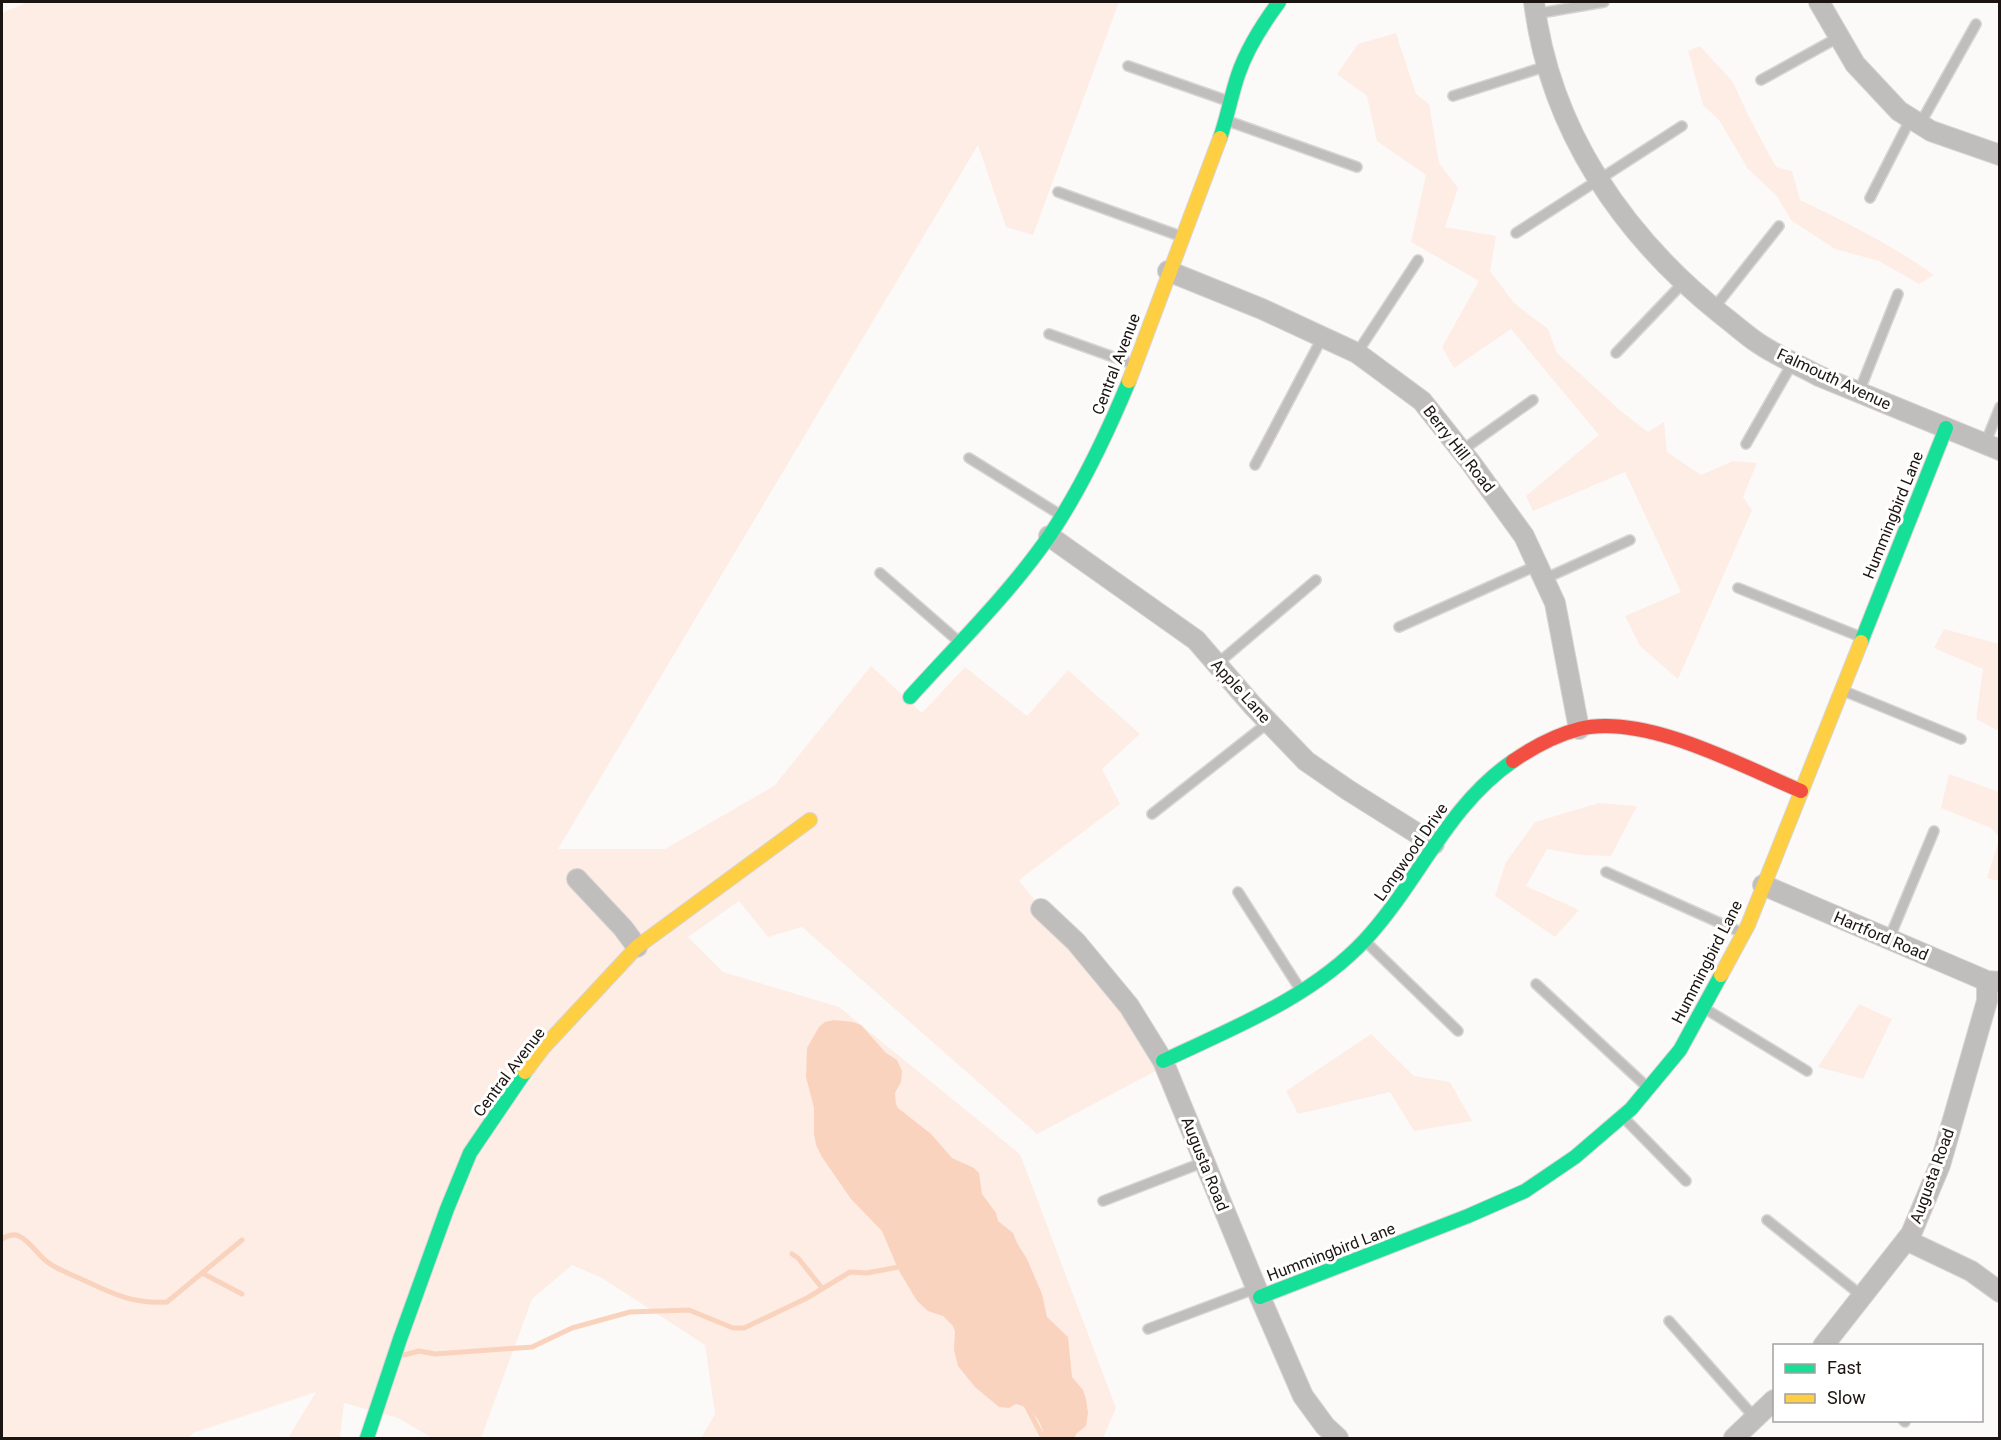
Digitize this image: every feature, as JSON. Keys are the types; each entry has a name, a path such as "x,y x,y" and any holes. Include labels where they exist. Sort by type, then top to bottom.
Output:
{"street":[{"name":"Central Avenue","path":"910,697 960,643 1049,536 1079,488 1111,423 1135,365 1226,121 1229,101 1240,69 1258,28 1279,2"},
{"path":"1819,2 1855,64 1899,111 1931,131 2000,155"},
{"name":"Falmouth Avenue","path":"1534,8 1547,66 1565,118 1597,180 1656,255 1684,282 1758,343 1819,376 1992,447"},
{"name":"Berry Hill Road","path":"1168,272 1262,309 1357,352 1422,402 1524,536 1555,603 1578,729"},
{"name":"Hummingbird Lane","path":"1258,1293 1468,1216 1525,1191 1575,1157 1622,1116 1680,1050 1743,933 1946,428"},
{"name":"Apple Lane","path":"1049,536 1196,640 1306,761 1434,844"},
{"name":"Longwood Drive","path":"1163,1061 1254,1018 1332,972 1365,940 1399,900 1434,844 1492,775 1530,749 1578,729 1626,726 1675,738 1801,791"},
{"name":"Central Avenue","path":"367,1438 447,1209 470,1154 512,1090 543,1048 637,947 810,820"},
{"path":"578,879 623,928 637,947"},
{"name":"Hartford Road","path":"1763,885 1993,982"},
{"name":"Augusta Road","path":"1041,909 1076,942 1130,1006 1163,1061 1258,1293 1304,1396 1325,1426 1338,1438"},
{"name":"Augusta Road","path":"1825,1344 1911,1234 1940,1164 1993,982"},
{"path":"1906,1240 1971,1271 1999,1289"},
{"path":"1734,1438 1773,1401"}],"lane":[{"path":"1534,8 1604,2"},
{"path":"1870,198 1976,24"},
{"path":"1761,80 1839,36"},
{"path":"1128,66 1229,101"},
{"path":"1453,96 1547,66"},
{"path":"1226,121 1357,167"},
{"path":"1516,233 1682,126"},
{"path":"1058,192 1182,237"},
{"path":"1714,308 1779,226"},
{"path":"1357,352 1418,260"},
{"path":"1616,352 1684,282"},
{"path":"1859,392 1898,294"},
{"path":"1049,334 1135,365"},
{"path":"1255,465 1322,338"},
{"path":"1746,444 1793,362"},
{"path":"1461,451 1533,400"},
{"path":"1992,447 2000,407"},
{"path":"969,458 1063,516"},
{"path":"1399,627 1630,540"},
{"path":"880,573 960,643"},
{"path":"1217,664 1316,580"},
{"path":"1738,588 1862,637"},
{"path":"1841,690 1961,739"},
{"path":"1152,814 1269,722"},
{"path":"1889,939 1934,831"},
{"path":"1606,872 1743,933"},
{"path":"1238,892 1301,992"},
{"path":"1365,940 1458,1031"},
{"path":"1536,984 1648,1088"},
{"path":"1703,1008 1807,1071"},
{"path":"1622,1116 1686,1181"},
{"path":"1103,1201 1204,1162"},
{"path":"1767,1220 1862,1296"},
{"path":"1148,1329 1258,1293"},
{"path":"1669,1322 1755,1419"}],"shaded area":[{"path":"28,2 1119,2 1033,235 1006,227 978,145 558,849 665,849 774,786 871,666 922,713 965,667 1027,716 1068,670 1140,734 1102,769 1120,804 1019,880 1163,1067 1037,1134 802,927 768,937 739,901 688,937 723,972 839,1007 1020,1154 1116,1408 1103,1438 701,1438 715,1414 705,1345 602,1278 572,1265 532,1299 481,1438 432,1438 398,1418 344,1403 340,1438 288,1438 316,1392 193,1433 189,1438 2,1438 2,13"},
{"path":"1396,33 1416,94 1429,104 1439,163 1458,188 1445,227 1496,236 1490,271 1514,303 1548,329 1557,353 1622,412 1648,432 1664,422 1667,452 1701,475 1733,461 1757,463 1743,497 1752,510 1678,679 1640,646 1625,616 1681,592 1625,472 1533,511 1526,496 1599,435 1511,329 1454,368 1442,347 1479,281 1411,242 1426,175 1377,141 1367,96 1337,74 1358,44"},
{"path":"1700,46 1733,82 1776,167 1792,171 1800,200 1852,225 1934,275 1919,284 1879,261 1835,249 1791,220 1777,196 1748,169 1719,120 1703,105 1688,51"},
{"path":"1944,629 1999,644 1999,731 1976,719 1983,669 1934,648"},
{"path":"1949,774 1999,792 1999,837 1991,828 1941,808"},
{"path":"1599,803 1637,806 1611,856 1581,855 1547,849 1526,886 1579,910 1555,937 1495,896 1506,862 1535,822"},
{"path":"1999,840 1999,881 1987,878"},
{"path":"1859,1004 1892,1019 1863,1079 1818,1067"},
{"path":"834,1020 861,1025 886,1053 897,1060 902,1071 901,1082 895,1093 898,1108 931,1134 952,1158 974,1168 979,1173 982,1194 996,1213 998,1221 1013,1233 1027,1259 1042,1294 1047,1317 1068,1337 1072,1377 1083,1390 1088,1413 1086,1426 1074,1438 1044,1438 1039,1421 1027,1408 1016,1404 1009,1408 999,1407 975,1387 958,1366 954,1350 953,1326 943,1316 928,1311 917,1301 898,1269 882,1231 851,1199 822,1157 816,1145 814,1108 806,1077 807,1048 819,1027 825,1022"},
{"path":"1371,1034 1414,1076 1450,1082 1472,1121 1414,1131 1390,1092 1298,1114 1286,1091"}],"waterway":[{"path":"2,1239 17,1235 58,1269 122,1296 154,1302 167,1302 242,1240"},
{"path":"792,1254 798,1258 822,1288"},
{"path":"404,1355 419,1351 435,1354 532,1347 572,1328 630,1312 689,1310 733,1328 744,1328 807,1298 850,1272 867,1273 904,1266"},
{"path":"202,1273 242,1294"},
{"path":"1025,1403 1043,1438"}],"traffic: fast":[{"path":"1220,138 1246,55 1279,2"},
{"path":"910,697 1001,598 1050,535 1093,460 1129,381"},
{"path":"1861,642 1946,428"},
{"path":"1163,1061 1270,1010 1296,995 1344,960 1384,918 1469,800 1513,761"},
{"path":"1260,1297 1468,1216 1525,1191 1575,1157 1631,1109 1680,1050 1721,975"},
{"path":"367,1438 400,1339 447,1209 470,1153 525,1072"}],"traffic: slow":[{"path":"1129,381 1220,138"},
{"path":"1721,975 1748,925 1861,642"},
{"path":"525,1072 543,1048 637,947 810,820"}],"traffic: jam":[{"path":"1513,761 1544,742 1579,729 1605,726 1633,728 1692,744 1801,791"}]}
